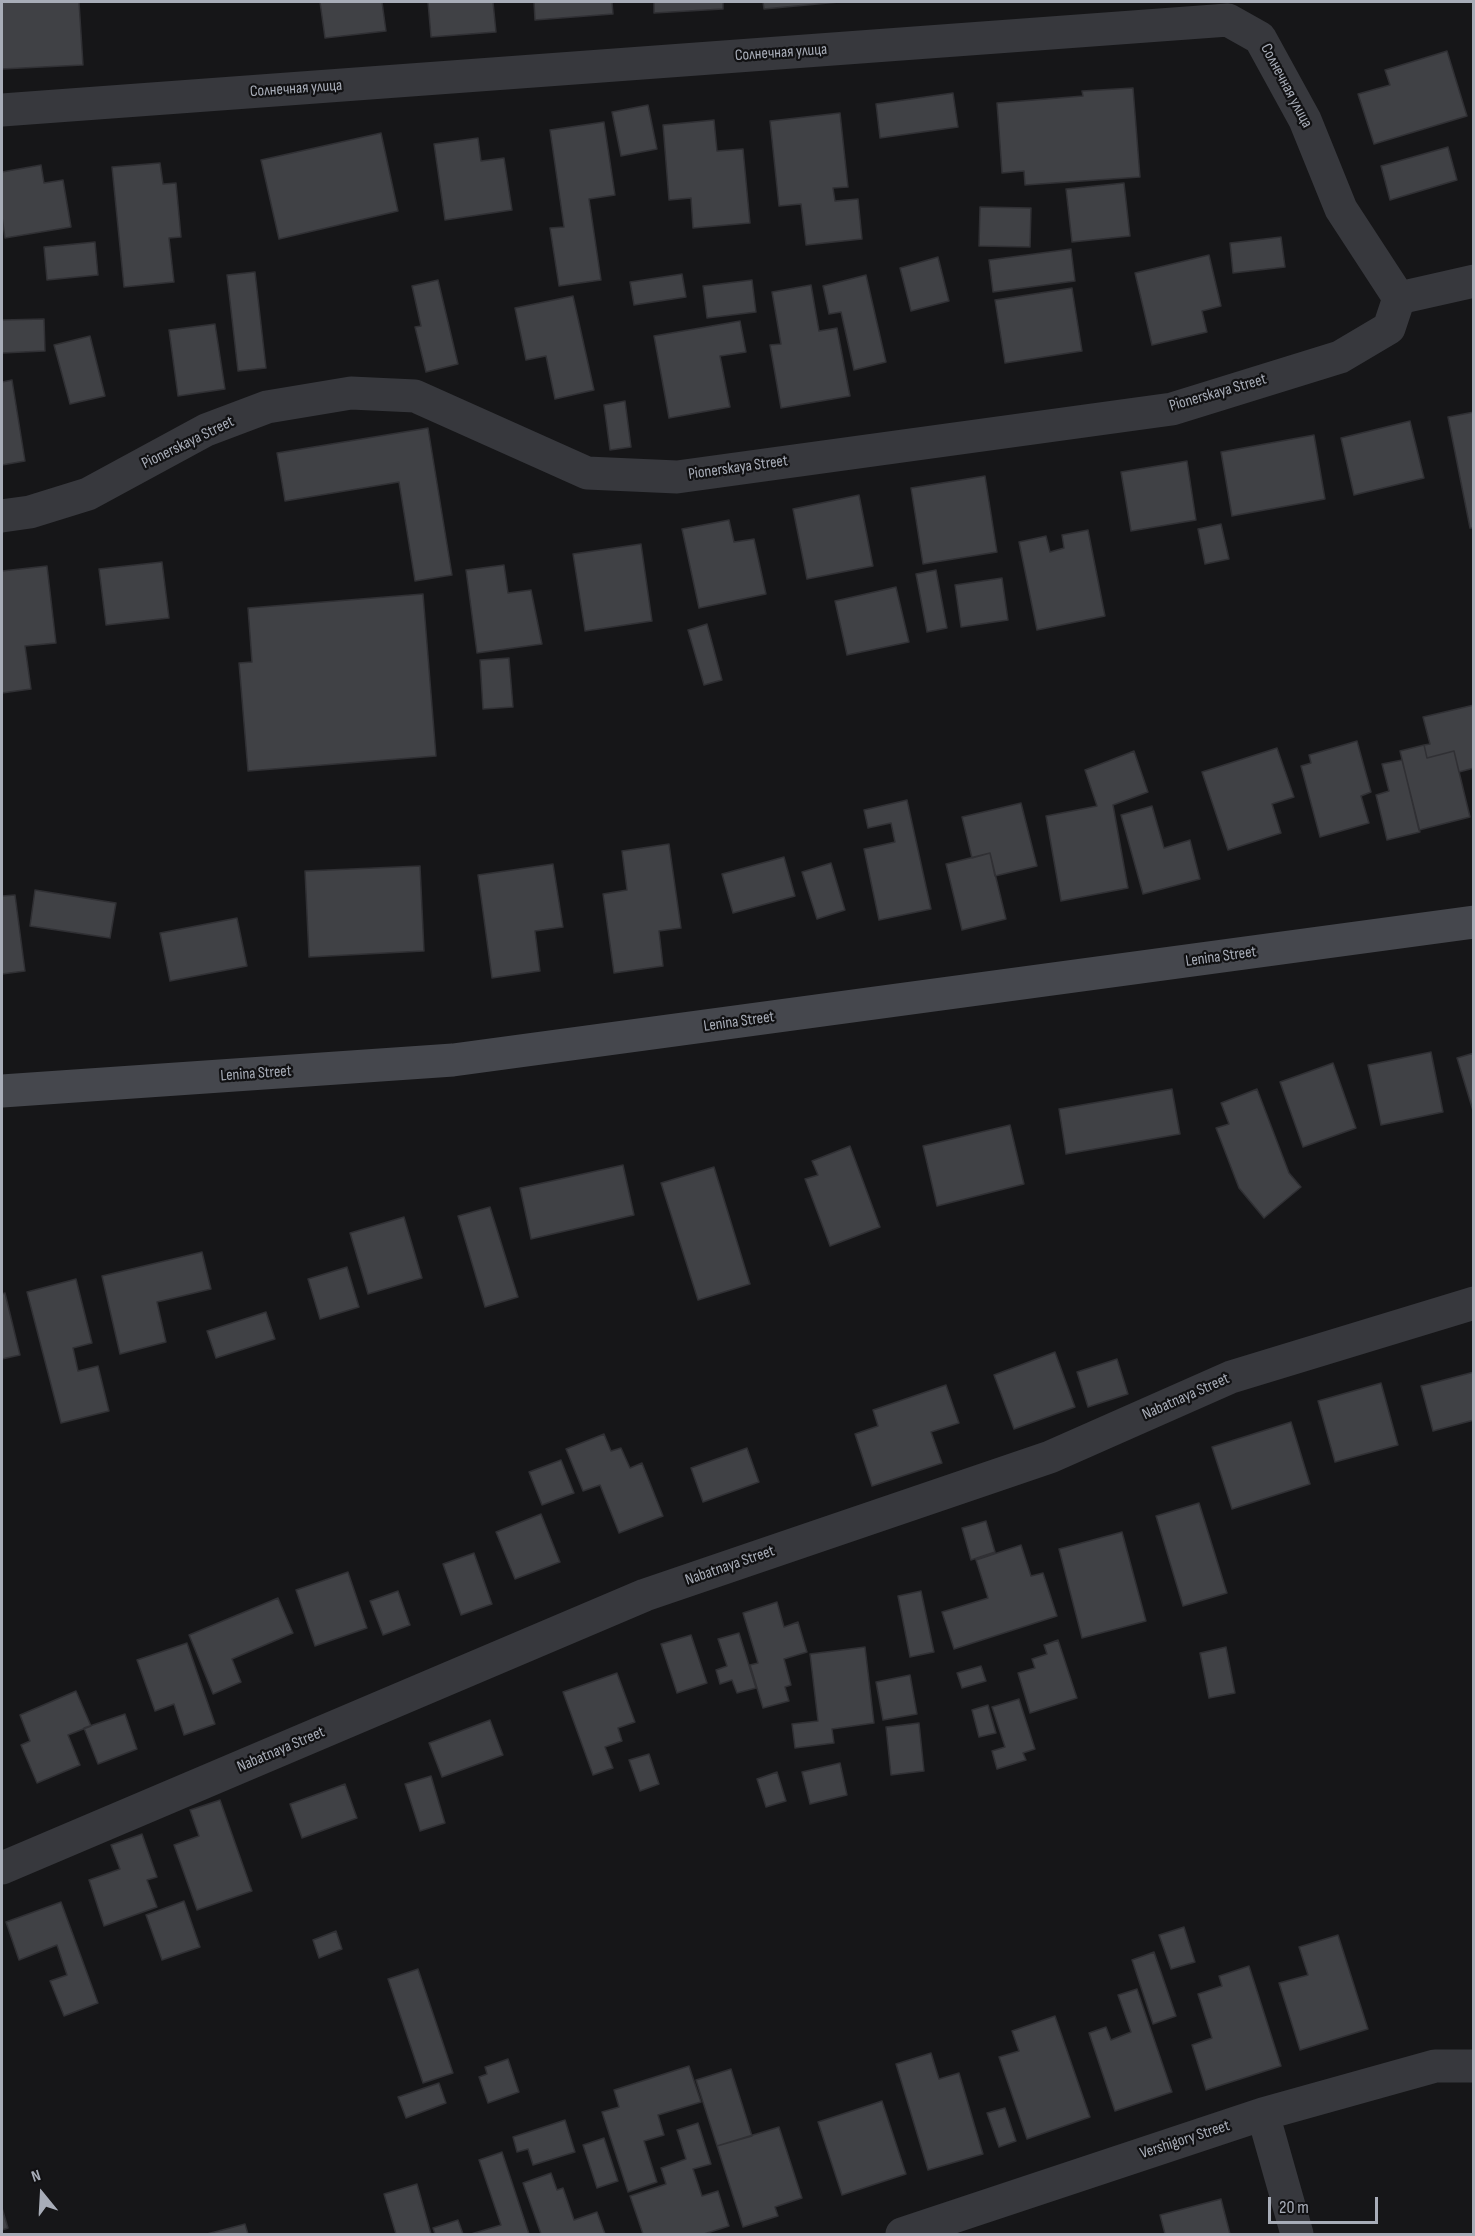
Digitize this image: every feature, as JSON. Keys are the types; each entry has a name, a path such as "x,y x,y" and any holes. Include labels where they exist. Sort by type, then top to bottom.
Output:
{"street":[{"name":"Солнечная улица","path":"2,110 1228,20 1260,38 1305,120 1341,209 1399,298"},
{"path":"1399,298 1473,281"},
{"name":"Pionerskaya Street","path":"2,516 30,512 88,494 206,430 267,407 351,393 415,396 587,473 677,477 1172,409 1340,357 1389,328 1399,298"},
{"name":"Lenina Street","path":"2,1091 453,1060 1473,922"},
{"name":"Nabatnaya Street","path":"2,1869 645,1595 1050,1457 1231,1377 1473,1303"},
{"name":"Vershigory Street","path":"902,2235 1263,2114 1435,2066 1473,2066"},
{"path":"1263,2114 1297,2235"}],"building":[{"path":"2,2 79,2 83,65 2,69"},
{"path":"320,2 382,2 386,31 325,38"},
{"path":"428,2 493,2 496,32 431,37"},
{"path":"534,2 612,2 613,14 535,20"},
{"path":"654,2 723,2 723,9 654,13"},
{"path":"763,2 839,2 764,9"},
{"path":"1447,51 1467,116 1374,144 1358,94 1390,85 1385,70"},
{"path":"1133,88 1140,177 1025,185 1024,171 1002,173 997,103 1083,96 1082,91"},
{"path":"953,93 958,127 880,138 876,104"},
{"path":"648,105 657,149 621,156 612,112"},
{"path":"840,113 848,187 833,188 835,201 858,199 862,239 806,245 801,204 779,206 770,121"},
{"path":"714,120 717,151 743,149 750,223 693,228 691,198 669,200 663,125"},
{"path":"604,122 615,195 589,199 601,280 559,286 550,228 564,227 550,130"},
{"path":"381,133 398,211 279,239 261,160"},
{"path":"478,138 481,161 504,158 512,210 445,220 434,144"},
{"path":"1448,147 1457,180 1390,200 1381,166"},
{"path":"160,163 163,184 176,183 181,237 169,238 174,282 124,287 112,167"},
{"path":"41,165 44,183 63,180 71,227 5,238 2,217 2,172"},
{"path":"1124,183 1130,236 1072,242 1066,189"},
{"path":"980,207 1031,208 1030,247 979,246"},
{"path":"1281,237 1285,267 1233,273 1230,243"},
{"path":"95,242 98,275 47,280 44,247"},
{"path":"1071,249 1075,281 993,292 989,260"},
{"path":"1209,255 1221,306 1202,311 1207,332 1152,345 1135,273"},
{"path":"938,257 949,301 911,311 900,268"},
{"path":"255,272 266,368 238,371 227,275"},
{"path":"682,274 686,297 634,305 630,282"},
{"path":"866,275 886,362 854,370 841,312 829,314 823,286"},
{"path":"438,280 458,364 426,372 415,327 421,326 412,286"},
{"path":"752,280 756,312 707,318 703,286"},
{"path":"811,285 819,331 837,328 850,396 781,408 770,345 781,344 772,292"},
{"path":"1072,288 1082,351 1005,363 995,300"},
{"path":"573,296 594,390 555,399 546,356 526,360 515,308"},
{"path":"44,319 45,351 2,353 2,320"},
{"path":"740,321 746,352 720,356 730,407 669,418 654,336"},
{"path":"215,324 225,389 178,396 169,330"},
{"path":"90,336 105,396 70,404 54,345"},
{"path":"12,380 25,461 2,465 2,382"},
{"path":"625,401 631,447 610,450 604,405"},
{"path":"1474,412 1474,528 1470,528 1448,417"},
{"path":"1410,421 1424,478 1354,495 1341,438"},
{"path":"428,428 452,575 415,581 399,482 285,501 277,453"},
{"path":"1314,435 1325,499 1232,516 1221,452"},
{"path":"1187,461 1196,520 1131,531 1121,472"},
{"path":"985,476 997,552 923,564 911,488"},
{"path":"859,495 873,566 807,579 793,509"},
{"path":"729,520 734,542 754,539 766,594 699,608 682,529"},
{"path":"1221,524 1229,559 1205,564 1198,529"},
{"path":"1088,530 1105,616 1037,630 1019,542 1046,536 1050,552 1064,548 1062,535"},
{"path":"641,544 652,621 585,631 573,554"},
{"path":"162,562 169,618 106,625 99,569"},
{"path":"504,565 508,593 531,590 542,644 477,653 466,570"},
{"path":"47,566 56,643 25,646 31,689 2,693 2,571"},
{"path":"936,570 947,628 927,632 916,574"},
{"path":"1002,578 1008,620 961,627 955,585"},
{"path":"896,587 909,642 847,655 835,601"},
{"path":"423,594 436,756 248,771 239,663 252,662 248,608"},
{"path":"707,624 722,680 704,685 688,630"},
{"path":"509,658 513,707 483,709 480,660"},
{"path":"1474,705 1474,768 1459,772 1454,751 1427,758 1424,745 1430,744 1423,717"},
{"path":"1357,741 1371,792 1361,796 1369,823 1320,837 1301,766 1311,763 1309,755"},
{"path":"1424,745 1427,758 1454,751 1470,817 1419,830 1400,751"},
{"path":"1277,748 1294,797 1272,804 1281,833 1228,850 1202,772"},
{"path":"1134,751 1148,792 1113,805 1128,888 1061,901 1046,816 1097,806 1085,770"},
{"path":"1402,760 1420,832 1387,840 1376,795 1389,791 1382,764"},
{"path":"907,800 931,909 879,920 864,849 895,842 891,823 868,828 864,810"},
{"path":"1021,803 1037,866 995,876 990,853 972,858 962,817"},
{"path":"1152,806 1164,848 1190,840 1200,879 1143,894 1121,815"},
{"path":"669,844 681,928 659,931 663,966 614,973 603,894 627,890 622,851"},
{"path":"990,853 1006,919 962,930 946,864"},
{"path":"784,857 795,896 733,913 722,874"},
{"path":"831,863 845,910 817,919 802,872"},
{"path":"553,864 563,927 535,931 540,971 492,978 478,875"},
{"path":"420,866 424,951 309,957 305,871"},
{"path":"35,890 116,903 110,938 30,926"},
{"path":"15,895 25,971 2,974 2,896"},
{"path":"237,918 247,966 170,981 160,933"},
{"path":"1431,1052 1443,1112 1381,1125 1368,1065"},
{"path":"1474,1053 1474,1114 1457,1058"},
{"path":"1333,1063 1356,1128 1303,1147 1280,1082"},
{"path":"1172,1089 1180,1134 1066,1154 1059,1109"},
{"path":"1257,1089 1289,1173 1301,1187 1264,1218 1239,1188 1216,1128 1229,1124 1221,1103"},
{"path":"1010,1125 1024,1184 937,1206 923,1146"},
{"path":"850,1146 880,1227 830,1246 805,1179 818,1175 812,1161"},
{"path":"623,1165 634,1215 531,1239 520,1188"},
{"path":"714,1167 750,1284 698,1300 661,1183"},
{"path":"490,1207 518,1297 485,1307 458,1216"},
{"path":"404,1217 422,1278 368,1294 350,1233"},
{"path":"202,1252 211,1289 157,1302 166,1342 120,1354 102,1276"},
{"path":"347,1267 359,1307 320,1319 308,1279"},
{"path":"76,1279 92,1343 73,1348 78,1371 98,1366 109,1411 61,1423 27,1292"},
{"path":"5,1293 20,1355 2,1359 2,1294"},
{"path":"266,1312 275,1339 216,1358 207,1331"},
{"path":"1055,1352 1075,1407 1014,1429 994,1375"},
{"path":"1117,1359 1128,1394 1088,1407 1077,1372"},
{"path":"1474,1372 1474,1420 1433,1431 1421,1386"},
{"path":"1381,1383 1398,1445 1335,1462 1318,1401"},
{"path":"946,1385 959,1423 931,1432 942,1463 872,1486 855,1434 878,1426 873,1410"},
{"path":"1291,1422 1310,1484 1232,1509 1212,1447"},
{"path":"604,1434 611,1451 621,1448 630,1468 642,1463 663,1516 619,1533 600,1485 583,1491 566,1449"},
{"path":"747,1448 759,1482 703,1502 691,1468"},
{"path":"561,1460 574,1493 542,1505 529,1472"},
{"path":"1199,1503 1227,1593 1183,1606 1156,1516"},
{"path":"541,1514 560,1562 515,1579 496,1532"},
{"path":"986,1521 995,1552 971,1560 962,1528"},
{"path":"1122,1532 1146,1621 1082,1638 1059,1549"},
{"path":"1021,1545 1031,1576 1043,1573 1057,1616 954,1649 942,1612 988,1598 976,1560"},
{"path":"474,1553 492,1604 461,1615 443,1564"},
{"path":"348,1572 367,1628 315,1646 296,1590"},
{"path":"398,1591 410,1625 383,1635 370,1601"},
{"path":"921,1591 934,1652 910,1657 898,1596"},
{"path":"278,1598 293,1633 232,1659 241,1682 213,1694 189,1635"},
{"path":"777,1602 784,1627 798,1622 807,1652 784,1659 791,1685 785,1687 789,1701 763,1708 750,1665 758,1663 743,1613"},
{"path":"739,1633 756,1688 737,1693 732,1680 720,1684 716,1670 727,1666 718,1639"},
{"path":"691,1635 707,1683 677,1693 661,1644"},
{"path":"1058,1640 1077,1698 1030,1713 1018,1673 1035,1668 1032,1659 1047,1654 1044,1645"},
{"path":"187,1643 215,1724 184,1735 174,1704 155,1711 137,1660"},
{"path":"865,1647 874,1723 832,1729 834,1743 795,1748 792,1724 818,1721 810,1654"},
{"path":"1226,1647 1235,1693 1209,1698 1200,1653"},
{"path":"981,1666 986,1681 962,1688 957,1673"},
{"path":"617,1673 635,1722 618,1728 622,1741 605,1747 613,1768 593,1775 563,1692"},
{"path":"910,1675 917,1714 883,1720 876,1682"},
{"path":"76,1691 91,1726 68,1735 80,1765 37,1783 21,1745 30,1741 20,1715"},
{"path":"1019,1699 1035,1749 1023,1753 1026,1760 997,1769 992,1751 1005,1747 992,1707"},
{"path":"988,1705 996,1733 979,1737 972,1710"},
{"path":"125,1714 137,1749 98,1764 84,1728"},
{"path":"490,1720 503,1755 442,1777 429,1743"},
{"path":"919,1723 924,1771 891,1775 886,1727"},
{"path":"649,1754 659,1784 640,1791 629,1760"},
{"path":"840,1763 847,1795 810,1804 802,1772"},
{"path":"777,1772 786,1801 766,1807 757,1779"},
{"path":"431,1776 445,1823 420,1831 405,1784"},
{"path":"345,1784 357,1818 302,1838 290,1804"},
{"path":"220,1800 252,1891 197,1910 174,1845 199,1836 190,1810"},
{"path":"142,1834 157,1877 147,1880 157,1907 104,1926 89,1880 120,1869 111,1845"},
{"path":"184,1901 200,1947 162,1960 146,1915"},
{"path":"61,1902 98,2003 64,2016 50,1981 67,1975 57,1945 19,1960 6,1922"},
{"path":"1184,1927 1195,1962 1171,1969 1159,1935"},
{"path":"336,1931 342,1949 319,1958 313,1940"},
{"path":"1338,1935 1368,2029 1300,2050 1279,1983 1308,1975 1299,1947"},
{"path":"1154,1952 1176,2016 1153,2024 1132,1960"},
{"path":"1249,1966 1281,2066 1206,2090 1192,2045 1212,2038 1198,1994 1222,1986 1219,1976"},
{"path":"418,1969 453,2073 423,2083 388,1979"},
{"path":"1137,1989 1172,2092 1115,2111 1089,2033 1106,2027 1111,2040 1131,2032 1118,1995"},
{"path":"1055,2016 1090,2117 1027,2139 999,2057 1019,2051 1012,2031"},
{"path":"931,2053 939,2079 959,2073 983,2154 928,2170 896,2064"},
{"path":"508,2059 519,2092 488,2103 479,2077 487,2074 485,2067"},
{"path":"689,2066 701,2102 658,2115 664,2135 644,2141 657,2182 628,2192 602,2112 619,2107 614,2090"},
{"path":"731,2069 752,2136 717,2146 696,2080"},
{"path":"439,2083 446,2103 406,2118 398,2097"},
{"path":"882,2101 906,2174 842,2195 818,2122"},
{"path":"1005,2108 1016,2141 999,2147 987,2113"},
{"path":"565,2120 575,2152 533,2165 528,2149 517,2152 513,2137"},
{"path":"698,2123 711,2164 693,2169 702,2196 718,2191 729,2226 704,2234 643,2234 630,2196 666,2184 661,2168 686,2159 677,2130"},
{"path":"779,2127 802,2198 775,2207 778,2216 743,2227 717,2146"},
{"path":"604,2138 618,2181 597,2188 583,2145"},
{"path":"502,2152 529,2234 471,2234 501,2225 479,2160"},
{"path":"551,2173 557,2190 563,2188 574,2220 597,2212 605,2234 541,2234 523,2183"},
{"path":"417,2184 431,2234 396,2234 384,2194"},
{"path":"1221,2199 1230,2234 1165,2234 1160,2215"},
{"path":"2,2208 8,2228 2,2230"},
{"path":"458,2220 463,2234 435,2234 433,2228"},
{"path":"245,2224 248,2234 207,2234"}]}
